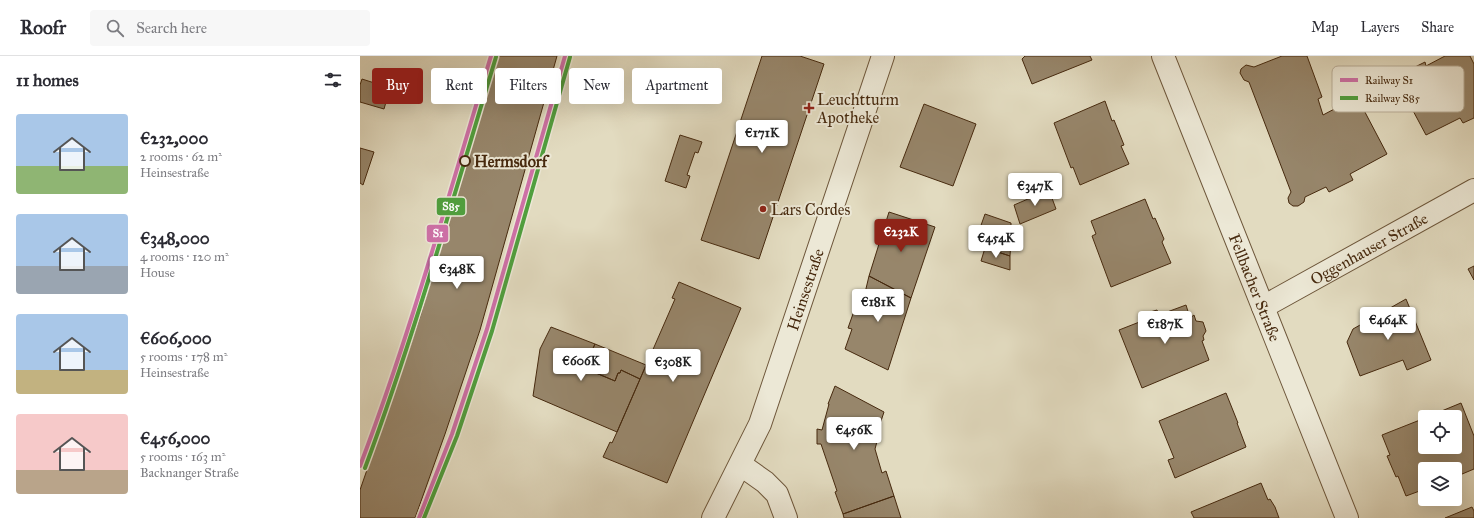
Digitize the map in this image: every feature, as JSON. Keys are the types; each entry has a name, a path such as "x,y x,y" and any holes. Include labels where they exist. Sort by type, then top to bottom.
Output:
{"street":[{"name":"Heinsestraße","path":"713,518 741,465 762,418 883,56"},
{"name":"Fellbacher Straße","path":"1162,56 1347,518"},
{"name":"Oggenhauser Straße","path":"1263,307 1474,190"},
{"path":"741,465 766,482 777,494 786,518"}],"building":[{"path":"498,56 557,56 554,68 495,68 495,104 544,104 480,330 415,518 360,518 360,490 420,317 484,104 487,104 487,93"},
{"path":"762,56 800,56 824,64 759,259 701,240"},
{"path":"1025,56 1090,56 1092,60 1032,84 1022,59"},
{"path":"1282,56 1307,56 1322,97 1318,99 1323,115 1332,110 1332,112 1365,112 1387,154 1350,174 1353,180 1329,192 1326,187 1305,197 1304,202 1298,206 1293,206 1289,203 1288,198 1291,192 1249,82 1244,80 1240,73 1241,69 1246,65 1254,67"},
{"path":"1445,56 1470,56 1474,64 1474,118 1463,123 1460,118 1426,135 1414,112 1464,112 1464,66 1426,66"},
{"path":"1425,62 1426,66 1417,66"},
{"path":"362,79 372,82 372,104 385,104 384,109 360,102 360,85"},
{"path":"1105,101 1112,121 1114,120 1124,145 1121,146 1129,164 1080,185 1073,167 1071,168 1054,123"},
{"path":"924,104 976,124 953,186 900,167"},
{"path":"680,135 702,142 698,153 695,152 687,175 690,176 686,188 665,181"},
{"path":"360,148 374,152 363,185 360,183"},
{"path":"1049,190 1056,209 1020,224 1014,205"},
{"path":"1145,199 1153,219 1155,218 1164,239 1162,242 1171,263 1111,287 1092,236 1096,234 1091,221"},
{"path":"889,212 935,227 911,298 869,276"},
{"path":"985,214 1011,223 1011,241 979,231"},
{"path":"984,233 1011,241 1010,256 980,246"},
{"path":"985,248 1010,256 1010,270 981,261"},
{"path":"1474,266 1474,280 1468,269"},
{"path":"869,276 911,298 888,370 845,349 852,329 848,328 860,294 864,297"},
{"path":"679,282 741,308 667,483 603,457 610,442 612,443 675,299 672,298"},
{"path":"1406,299 1431,360 1407,370 1403,360 1360,376 1347,342 1353,329"},
{"path":"1186,305 1190,318 1194,315 1196,321 1203,322 1206,331 1203,336 1204,340 1202,341 1209,360 1142,388 1119,330 1142,321 1140,315 1157,310 1159,315"},
{"path":"551,327 595,344 584,368 615,381 621,370 640,379 617,432 533,396 540,349"},
{"path":"595,344 646,365 640,379 621,370 615,381 584,368"},
{"path":"835,386 884,412 877,433 879,434 875,449 882,473 886,471 894,496 843,514 821,444 817,444 817,429 822,430 828,404"},
{"path":"1226,393 1246,447 1175,478 1168,460 1174,458 1159,421"},
{"path":"1461,403 1474,436 1474,469 1462,474 1462,462 1418,462 1418,492 1406,496 1398,476 1396,477 1387,456 1390,455 1382,435 1418,421 1418,454 1462,454 1462,410 1444,410"},
{"path":"1261,483 1268,500 1270,499 1275,507 1279,518 1194,518 1191,512"},
{"path":"894,496 901,518 844,518 843,514"},
{"path":"1472,507 1474,511 1474,518 1445,518"}],"rail line":[{"name":"S1","path":"360,466 379,416 413,314 491,56"},
{"name":"S1","path":"419,518 452,434 487,329 565,56"},
{"name":"S85","path":"365,468 401,366 496,57"},
{"name":"S85","path":"424,518 457,436 492,331 570,57"}],"place":[{"name":"Leuchtturm Apotheke","path":"809,108"},
{"name":"Hermsdorf","path":"465,161"},
{"name":"Lars Cordes","path":"763,209"}]}
